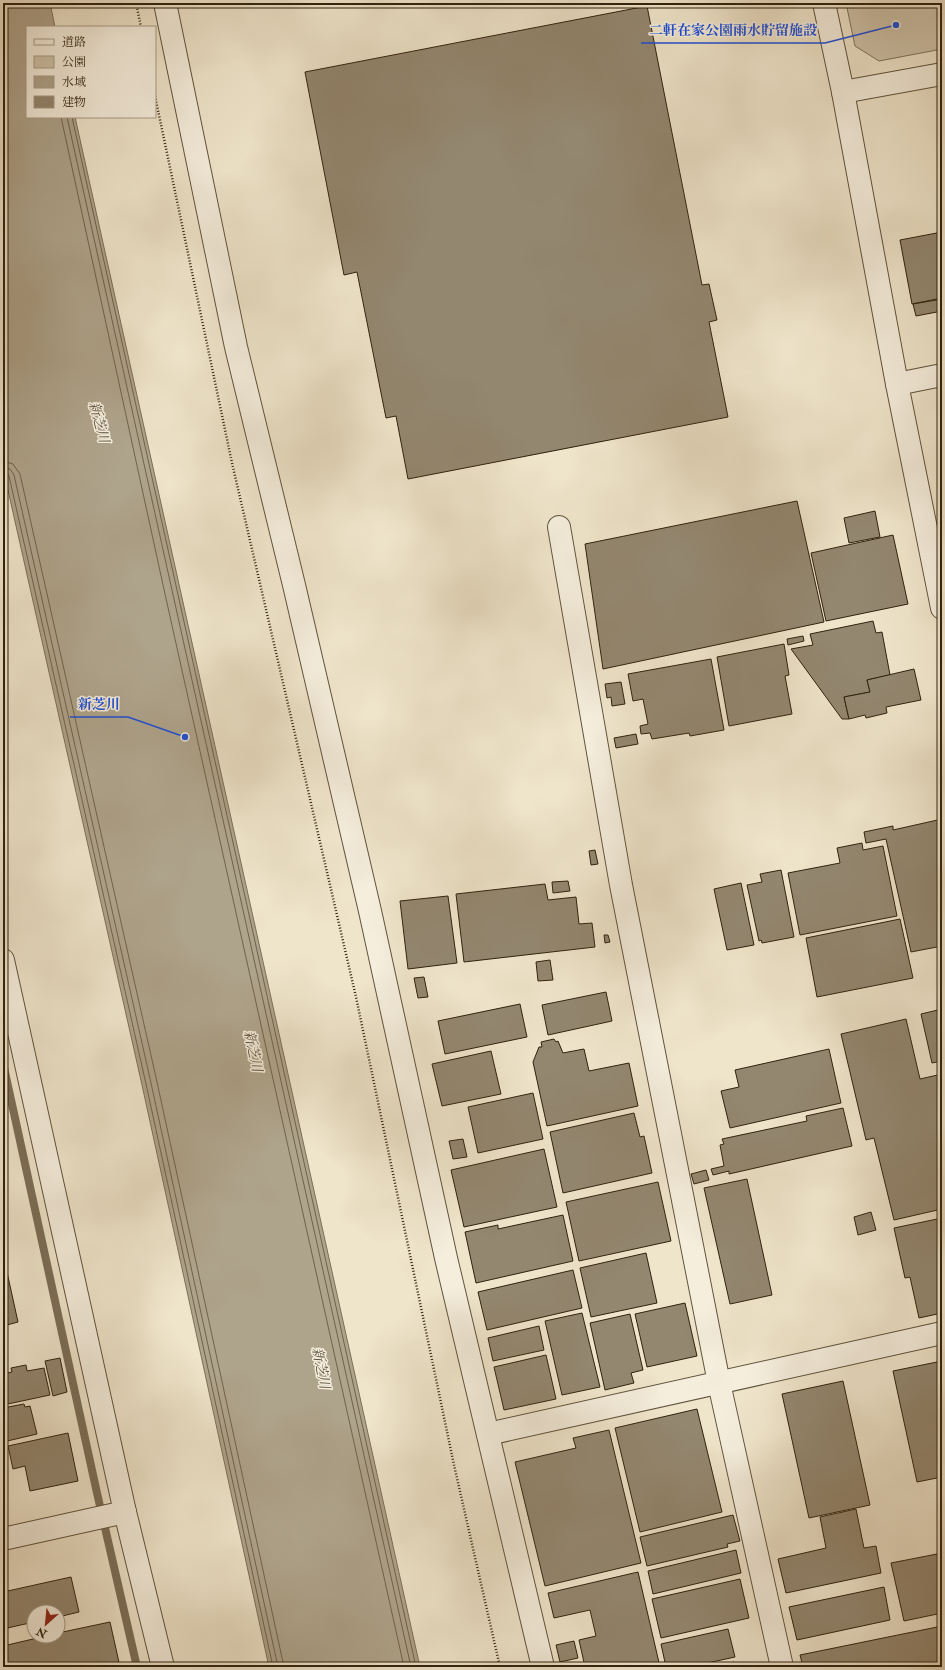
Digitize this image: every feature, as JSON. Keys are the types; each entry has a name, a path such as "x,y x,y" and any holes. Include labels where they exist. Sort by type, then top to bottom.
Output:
{"street":[{"path":"165,3 236,347 294,585 370,911 446,1258 543,1667"},
{"path":"824,3 843,92 897,384 942,608"},
{"path":"843,92 942,74"},
{"path":"897,384 942,375"},
{"path":"559,527 621,885 719,1383 782,1667"},
{"path":"3,960 9,1020 125,1512 164,1667"},
{"path":"488,1434 942,1333"},
{"path":"3,1539 125,1512"}],"path":[{"path":"136,3 141,26"},
{"path":"156,101 232,463 356,997 454,1465 500,1667"}],"green space":[{"path":"846,3 942,3 942,49 879,61 855,46"}],"water":[{"path":"3,3 50,3 55,26 26,26 26,118 75,118 420,1667 269,1667 142,1085 3,468"}],"building":[{"path":"647,6 702,285 709,284 717,320 709,322 728,417 408,479 396,416 386,418 357,272 344,275 305,72"},
{"path":"942,232 942,298 912,304 900,240"},
{"path":"942,299 942,311 916,316 913,304"},
{"path":"797,501 824,622 603,669 585,544"},
{"path":"875,511 880,537 849,543 844,518"},
{"path":"893,535 908,604 826,621 811,553"},
{"path":"873,621 876,633 882,632 890,675 867,680 870,692 844,697 849,719 842,719 791,649 813,645 810,634"},
{"path":"803,636 804,641 788,645 787,639"},
{"path":"784,644 789,675 785,676 792,714 729,726 717,657"},
{"path":"711,659 724,730 690,736 689,733 652,739 650,733 641,734 640,726 648,724 643,699 633,701 628,674"},
{"path":"914,669 921,700 886,707 887,713 866,718 865,715 849,719 844,697 870,692 867,680"},
{"path":"621,682 625,704 612,706 611,697 607,698 605,684"},
{"path":"636,734 638,744 616,748 614,738"},
{"path":"942,819 942,946 911,952 886,839 866,843 864,832 893,826 893,830"},
{"path":"862,843 863,850 883,846 897,916 800,935 788,873 840,863 837,848"},
{"path":"595,850 598,864 591,865 589,851"},
{"path":"781,870 794,937 762,943 761,940 759,941 747,885 762,882 760,874"},
{"path":"568,881 570,891 553,893 552,882"},
{"path":"741,883 754,945 727,950 714,889"},
{"path":"545,884 548,900 576,897 579,924 592,923 595,947 464,962 456,894"},
{"path":"448,896 457,963 408,969 400,901"},
{"path":"900,919 913,978 817,997 806,938"},
{"path":"604,935 608,935 610,942 605,943"},
{"path":"550,960 553,980 538,981 536,962"},
{"path":"424,977 428,997 418,998 414,978"},
{"path":"606,992 612,1021 548,1035 542,1005"},
{"path":"520,1004 527,1037 445,1054 438,1021"},
{"path":"942,1009 942,1061 932,1063 921,1014"},
{"path":"906,1019 920,1079 942,1074 942,1209 894,1220 874,1138 866,1140 841,1034"},
{"path":"554,1039 556,1042 558,1041 563,1053 584,1049 589,1071 629,1063 638,1106 547,1126 533,1062 539,1047 542,1047 541,1042"},
{"path":"829,1049 841,1103 730,1128 721,1091 739,1087 735,1070"},
{"path":"491,1051 501,1094 442,1106 432,1064"},
{"path":"533,1093 543,1139 478,1153 468,1107"},
{"path":"843,1108 852,1146 729,1174 729,1171 713,1175 711,1169 724,1166 720,1145 724,1144 722,1139 807,1121 806,1116"},
{"path":"634,1113 640,1137 644,1136 652,1173 563,1193 550,1132"},
{"path":"463,1139 467,1157 453,1159 449,1141"},
{"path":"544,1149 557,1207 464,1227 451,1170"},
{"path":"706,1170 709,1180 694,1184 691,1174"},
{"path":"747,1179 772,1295 730,1304 704,1188"},
{"path":"658,1182 671,1241 579,1261 566,1202"},
{"path":"871,1212 876,1230 858,1235 854,1217"},
{"path":"563,1215 573,1261 476,1283 465,1232 498,1225 498,1229"},
{"path":"942,1218 942,1313 919,1318 910,1277 905,1278 894,1228"},
{"path":"646,1253 657,1303 591,1317 580,1268"},
{"path":"3,1254 18,1322 3,1326"},
{"path":"573,1270 582,1308 487,1330 478,1292"},
{"path":"685,1303 697,1356 647,1367 635,1314"},
{"path":"582,1313 600,1387 562,1395 545,1321"},
{"path":"630,1314 643,1370 631,1373 634,1383 605,1390 590,1323"},
{"path":"539,1326 544,1350 493,1361 488,1338"},
{"path":"546,1355 556,1399 504,1410 494,1367"},
{"path":"60,1358 67,1392 53,1396 45,1361"},
{"path":"942,1361 942,1477 917,1482 893,1371"},
{"path":"26,1365 27,1371 44,1368 50,1395 3,1405 3,1374 12,1372 11,1368"},
{"path":"843,1381 870,1505 809,1518 782,1394"},
{"path":"24,1404 25,1407 30,1406 37,1434 3,1442 3,1408"},
{"path":"697,1409 722,1512 640,1532 615,1428"},
{"path":"609,1430 641,1563 545,1586 515,1462 576,1448 573,1438"},
{"path":"68,1433 78,1481 30,1491 25,1466 13,1469 8,1446"},
{"path":"856,1509 864,1548 876,1546 881,1573 786,1593 778,1559 826,1548 820,1517"},
{"path":"733,1515 740,1541 727,1544 728,1547 647,1566 640,1537"},
{"path":"736,1550 741,1573 653,1594 648,1571"},
{"path":"942,1553 942,1613 904,1621 891,1563"},
{"path":"638,1572 660,1667 585,1667 579,1640 596,1636 590,1610 554,1618 548,1593"},
{"path":"71,1577 79,1612 66,1615 66,1604 26,1604 26,1624 3,1629 3,1592"},
{"path":"740,1579 749,1618 661,1638 652,1599"},
{"path":"884,1587 890,1620 797,1640 789,1607"},
{"path":"110,1622 120,1667 3,1667 3,1646 26,1641 26,1644 66,1644 66,1631"},
{"path":"942,1626 942,1667 803,1667 800,1655"},
{"path":"728,1629 735,1657 689,1667 666,1667 661,1644"},
{"path":"574,1641 578,1658 560,1662 556,1645"},
{"path":"734,1662 735,1667 712,1667"}],"waterway":[{"path":"3,1063 97,1493 137,1667"}],"place":[{"name":"二軒在家公園雨水貯留施設","path":"896,25"},
{"name":"新芝川","path":"185,737"}]}
